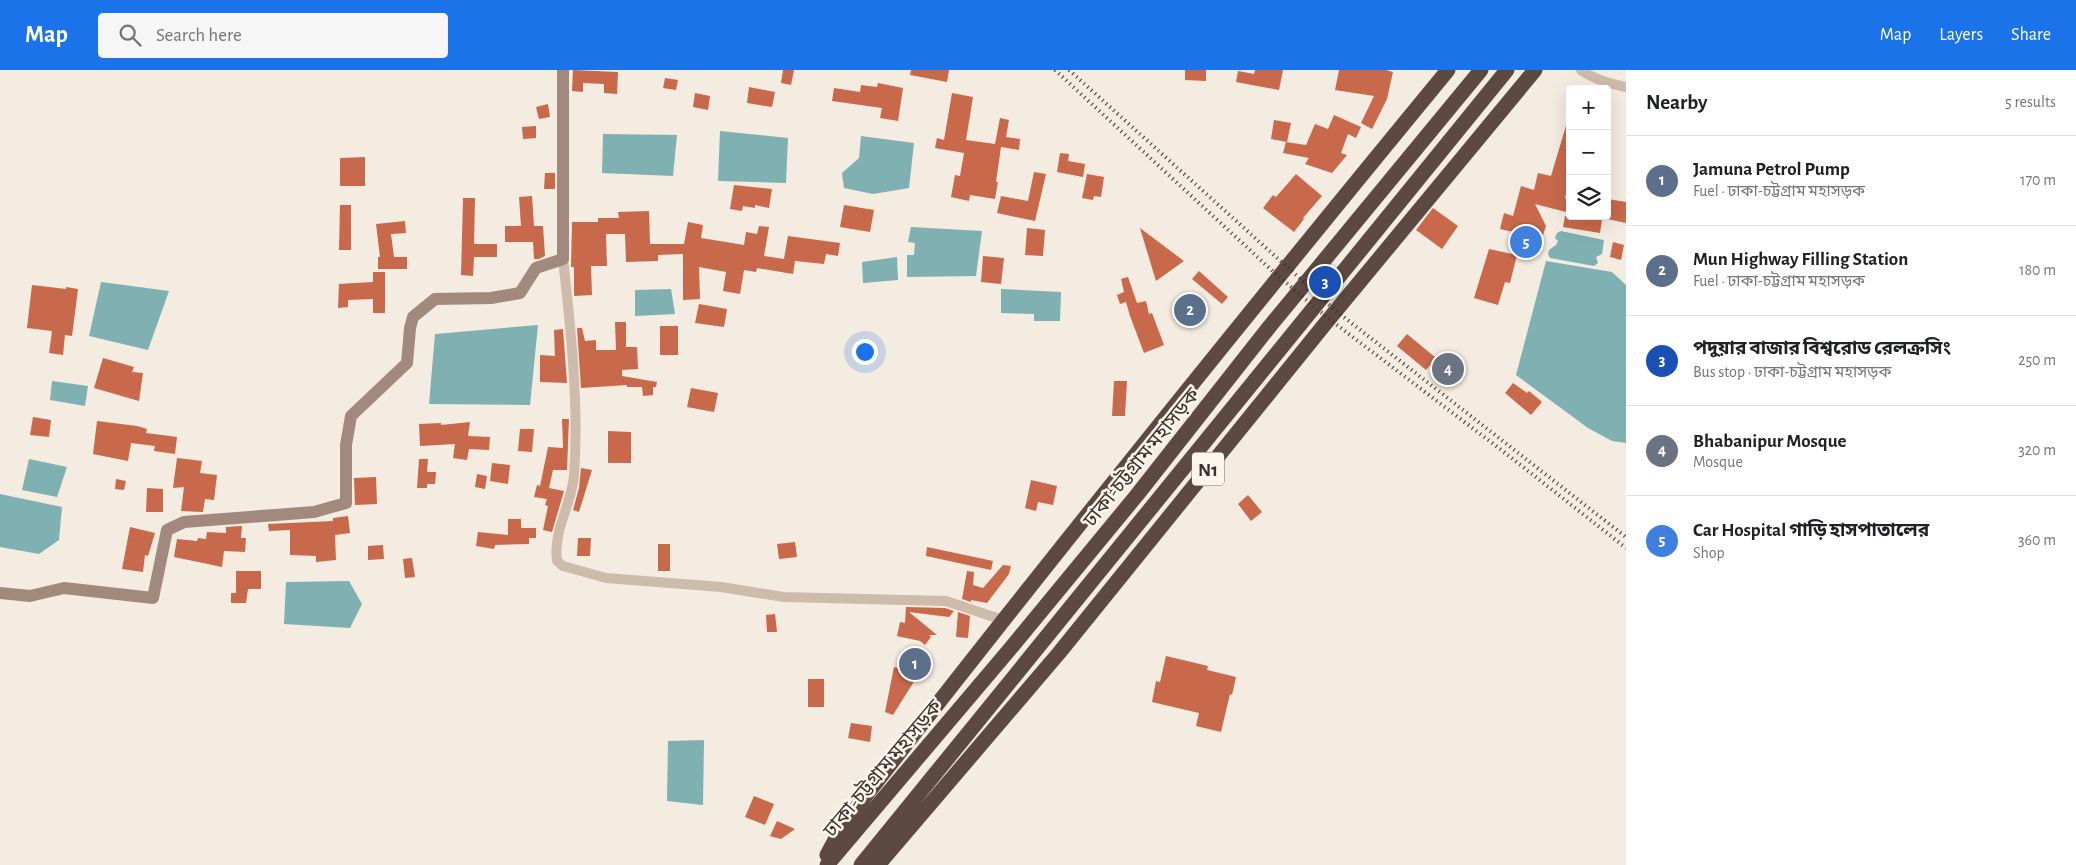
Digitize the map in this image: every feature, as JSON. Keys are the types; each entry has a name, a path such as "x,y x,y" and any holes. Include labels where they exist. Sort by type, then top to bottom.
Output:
{"highway":[{"path":"822,865 843,824 1003,620 1286,267 1448,70"},
{"name":"ঢাকা-চট্টগ্রাম মহাসড়ক","path":"827,865 1137,495 1270,326 1480,70"},
{"name":"ঢাকা-চট্টগ্রাম মহাসড়ক","path":"860,865 1506,70"},
{"name":"N1","path":"878,865 1059,653 1323,327 1535,70"}],"main road":[{"path":"0,594 30,596 64,588 153,598 167,530 184,522 314,512 346,503 346,445 351,416 408,363 410,328 413,316 435,299 490,298 520,293 536,268 563,259 563,70"}],"street":[{"path":"1581,70 1585,74 1614,85 1626,87"},
{"path":"563,259 571,329 576,441 573,487 559,525 557,538 557,561 563,566 568,569 606,578 722,587 784,597 946,601 1003,620"}],"water":[{"path":"720,131 788,138 786,183 718,181"},
{"path":"603,134 677,135 673,176 602,173"},
{"path":"861,136 914,143 909,188 873,194 844,188 842,173 859,158"},
{"path":"911,227 982,231 976,276 907,277 907,255 914,255 915,243 908,242"},
{"path":"1561,231 1604,240 1602,254 1596,257 1598,263 1594,266 1550,258 1549,250 1556,245 1558,241 1555,238 1557,233"},
{"path":"897,257 898,280 863,283 862,262"},
{"path":"1546,261 1612,272 1626,285 1626,443 1612,441 1588,428 1516,375"},
{"path":"101,282 169,291 148,350 89,336"},
{"path":"671,289 675,314 635,316 635,290"},
{"path":"1001,289 1061,292 1060,321 1034,321 1034,314 1001,313"},
{"path":"538,325 530,405 429,404 435,334"},
{"path":"52,381 88,386 85,406 50,400"},
{"path":"29,459 67,467 57,497 22,490"},
{"path":"0,494 62,507 59,540 39,554 0,547"},
{"path":"349,581 362,604 350,628 284,624 286,582"},
{"path":"704,740 703,805 667,801 668,741"}],"building":[{"path":"573,70 618,72 617,94 604,93 604,84 583,83 583,92 572,91"},
{"path":"783,70 794,70 791,85 781,83"},
{"path":"911,70 949,70 947,82 910,75"},
{"path":"1185,70 1206,70 1206,81 1185,80"},
{"path":"1255,70 1283,70 1279,90 1236,82 1238,71 1254,74"},
{"path":"1339,70 1386,70 1393,72 1387,99 1372,129 1361,123 1374,96 1335,90"},
{"path":"665,78 678,80 676,90 663,88"},
{"path":"878,83 903,88 898,121 880,118 882,108 832,101 834,88 860,92 861,85 877,87"},
{"path":"749,87 775,92 772,107 747,103"},
{"path":"695,93 710,96 708,110 693,107"},
{"path":"952,93 973,97 966,140 995,144 1000,118 1009,120 1006,137 1020,139 1019,150 1001,147 995,199 970,195 969,201 951,197 955,175 960,176 964,153 935,148 937,138 944,140"},
{"path":"548,104 550,117 539,119 536,107"},
{"path":"1334,115 1361,127 1356,138 1348,134 1341,153 1347,155 1332,173 1305,164 1309,158 1283,153 1286,142 1306,145 1315,124 1328,129"},
{"path":"1274,120 1291,123 1287,142 1271,139"},
{"path":"536,126 536,138 523,139 522,127"},
{"path":"1566,126 1566,212 1535,204 1546,226 1539,247 1522,234 1500,229 1504,213 1513,216 1521,186 1534,190 1538,173 1551,176"},
{"path":"1060,153 1069,154 1068,161 1085,164 1083,177 1057,172"},
{"path":"365,157 365,186 340,186 340,158"},
{"path":"1034,172 1046,174 1035,221 997,213 1001,196 1028,201"},
{"path":"545,173 555,173 555,189 544,189"},
{"path":"1087,174 1104,177 1101,197 1094,196 1093,200 1082,198"},
{"path":"1296,174 1322,196 1294,232 1263,208 1273,195 1276,197"},
{"path":"734,185 772,189 769,208 755,205 755,208 743,206 742,211 730,209"},
{"path":"532,196 534,226 543,226 545,256 539,259 534,259 533,242 505,242 505,226 521,226 519,197"},
{"path":"463,198 475,198 474,244 497,244 497,257 474,257 473,276 461,275"},
{"path":"1611,200 1626,202 1626,223 1611,220"},
{"path":"340,205 351,205 351,250 339,250"},
{"path":"844,205 874,210 870,232 840,227"},
{"path":"1433,208 1458,226 1442,249 1416,230"},
{"path":"649,211 650,244 684,244 688,222 703,225 701,238 744,245 746,232 757,234 759,226 769,227 764,256 784,259 788,236 840,243 838,256 826,254 824,264 795,261 793,274 757,268 756,272 744,270 740,294 723,291 726,272 699,267 700,299 683,300 683,254 658,255 658,261 626,262 625,234 606,234 607,266 591,266 592,295 574,296 574,267 571,267 572,222 598,222 598,218 619,218 618,212"},
{"path":"1565,216 1566,220 1602,220 1600,233 1563,227"},
{"path":"405,221 406,233 391,234 394,257 407,257 407,269 378,269 378,257 380,257 376,224"},
{"path":"1027,228 1045,230 1043,256 1025,255"},
{"path":"1140,228 1184,261 1156,281"},
{"path":"1613,242 1624,245 1621,260 1610,257"},
{"path":"1489,249 1517,255 1510,283 1505,282 1498,305 1474,298"},
{"path":"983,256 1004,258 1001,284 981,282"},
{"path":"1199,271 1228,297 1222,304 1192,279"},
{"path":"373,272 385,272 385,313 373,313 373,299 348,300 348,307 338,308 339,284 373,282"},
{"path":"1128,277 1137,303 1146,301 1149,314 1152,313 1164,345 1144,353 1126,302 1120,304 1117,295 1124,292 1121,279"},
{"path":"32,285 78,289 72,336 65,335 63,355 49,353 52,331 27,328"},
{"path":"699,304 727,309 724,327 695,323"},
{"path":"615,322 626,322 626,347 637,347 638,369 622,370 622,376 657,382 656,387 653,387 653,395 643,396 642,387 627,387 627,385 581,388 577,328 582,328 585,341 596,340 596,350 616,350"},
{"path":"660,326 678,326 678,355 660,355"},
{"path":"563,329 567,383 540,382 540,355 555,356 554,330"},
{"path":"1407,334 1436,358 1426,370 1397,346"},
{"path":"103,358 134,367 132,372 143,373 139,401 94,388"},
{"path":"1114,381 1127,381 1125,416 1112,416"},
{"path":"1513,383 1527,393 1529,391 1542,402 1531,415 1505,393"},
{"path":"691,388 718,393 714,412 687,407"},
{"path":"33,417 51,420 49,437 30,435"},
{"path":"562,419 569,419 567,470 553,470 549,488 564,491 552,532 543,530 548,506 545,505 547,499 534,497 537,485 540,486 548,447 563,448"},
{"path":"97,421 137,426 147,429 146,433 177,437 175,454 154,451 155,446 131,443 128,461 93,454"},
{"path":"470,422 468,436 490,437 489,450 469,449 467,460 453,458 455,444 420,446 419,424 441,423 441,425"},
{"path":"520,429 534,429 532,452 518,451"},
{"path":"608,431 631,432 631,463 608,463"},
{"path":"177,458 202,461 200,473 217,475 214,500 205,499 203,512 181,511 184,487 173,488"},
{"path":"419,459 428,459 427,472 436,472 435,484 427,484 427,488 417,488"},
{"path":"492,463 510,465 508,484 490,481"},
{"path":"581,468 592,470 579,512 573,510 579,488"},
{"path":"477,474 487,476 485,489 475,487"},
{"path":"376,477 377,504 355,505 354,478"},
{"path":"116,479 126,481 124,490 115,489"},
{"path":"1031,480 1057,486 1053,505 1038,502 1036,511 1025,508"},
{"path":"147,488 163,489 163,512 146,512"},
{"path":"1248,495 1262,512 1251,521 1238,504"},
{"path":"348,516 350,533 335,535 336,560 316,562 316,556 290,555 290,530 269,531 268,524 333,521 333,518"},
{"path":"508,519 521,519 521,528 536,528 536,538 529,538 529,544 495,545 494,549 476,546 478,532 508,535"},
{"path":"242,526 241,538 246,538 245,552 224,551 222,567 174,557 177,539 197,541 198,538 206,539 207,532 226,533 226,527"},
{"path":"130,527 155,533 148,556 145,555 143,572 122,569"},
{"path":"578,538 591,538 590,556 577,556"},
{"path":"795,542 797,557 779,559 777,544"},
{"path":"658,544 670,544 670,571 658,571"},
{"path":"383,545 384,559 368,560 368,546"},
{"path":"927,547 993,561 991,570 926,556"},
{"path":"412,558 415,577 405,578 403,559"},
{"path":"1003,565 1011,566 1009,574 987,603 971,600 971,602 962,599 967,571 974,572 973,585 983,588"},
{"path":"236,571 261,571 261,589 248,589 246,603 231,603 231,593 236,593"},
{"path":"906,607 945,608 954,611 949,617 909,612 937,635 929,635 931,637 925,645 920,641 897,636 900,622 905,623"},
{"path":"958,612 970,616 968,638 956,637"},
{"path":"775,614 777,632 767,632 766,615"},
{"path":"1166,656 1208,666 1207,670 1236,677 1221,732 1196,726 1199,713 1152,702 1156,681 1160,682"},
{"path":"894,667 920,672 893,715 885,712"},
{"path":"808,679 824,679 824,707 808,707"},
{"path":"851,723 872,726 870,742 848,738"},
{"path":"754,796 774,804 765,825 745,817"},
{"path":"777,821 795,829 781,839 770,836"}],"railway":[{"path":"1055,70 1278,276 1329,319 1504,452 1626,548"},
{"path":"1069,70 1336,311 1626,537"}],"place":[{"name":"Car Hospital গাড়ি হাসপাতালের","path":"1526,242"},
{"name":"পদুয়ার বাজার বিশ্বরোড রেলক্রসিং","path":"1325,282"},
{"name":"Mun Highway Filling Station","path":"1190,310"},
{"name":"Bhabanipur Mosque","path":"1448,369"},
{"name":"Jamuna Petrol Pump","path":"915,664"}]}
